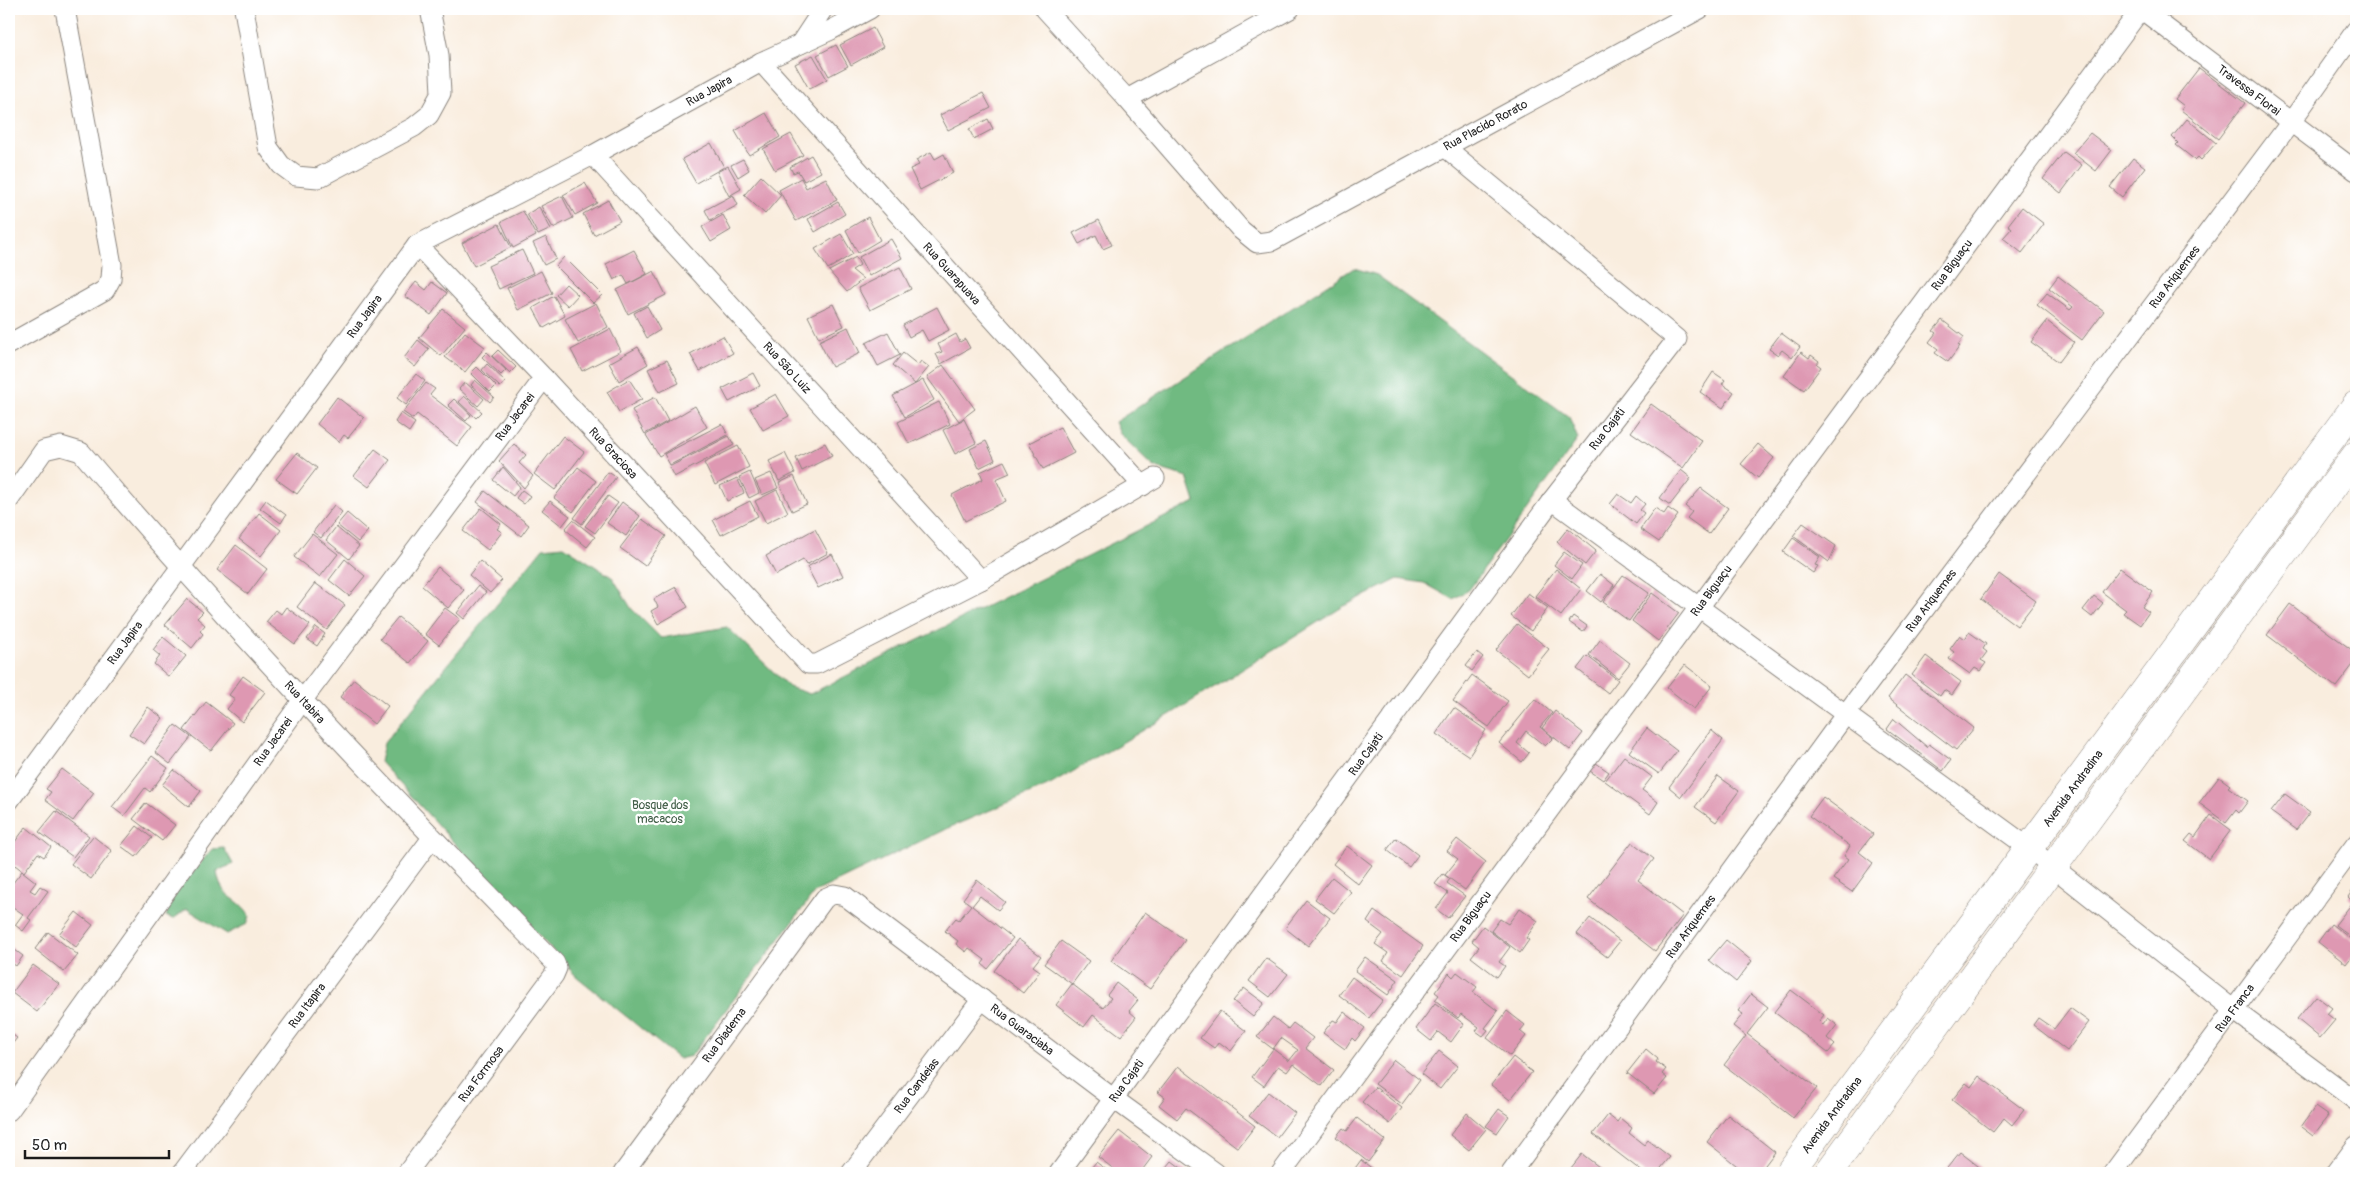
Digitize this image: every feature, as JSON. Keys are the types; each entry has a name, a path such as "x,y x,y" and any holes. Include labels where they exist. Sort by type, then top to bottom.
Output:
{"main road":[{"name":"Avenida Andradina","path":"1789,1173 2356,405"},
{"path":"1828,1173 2356,455"}],"street":[{"path":"9,344 105,290 111,279 112,265 64,9"},
{"path":"244,9 268,147 280,165 296,176 318,178 414,127 429,115 441,93 438,55 430,9"},
{"path":"800,44 823,9"},
{"name":"Rua Japira","path":"9,801 417,245 593,155 761,62 870,9"},
{"path":"1045,9 1127,99 1290,9"},
{"name":"Rua Placido Rorato","path":"1127,99 1241,230 1257,243 1272,241 1700,9"},
{"name":"Travessa Florai","path":"2141,9 2356,171"},
{"name":"Rua Biguaçu","path":"1281,1173 2141,9"},
{"name":"Rua Ariquemes","path":"1511,1173 1845,715 2291,122 2356,30"},
{"name":"Rua Guarapuava","path":"761,62 1149,482 981,580"},
{"name":"Rua Cajati","path":"1059,1173 1552,500 1677,339 1446,148"},
{"name":"Rua São Luiz","path":"593,155 981,580"},
{"name":"Rua Graciosa","path":"417,245 544,378 808,664 817,664 981,580"},
{"name":"Rua Jacarei","path":"9,1111 302,701 544,378"},
{"name":"Rua Itabira","path":"9,500 44,450 61,446 81,452 180,568 302,701 432,838 555,963 557,968 554,975"},
{"path":"1552,500 2054,866 2236,1011 2356,1100"},
{"name":"Rua Itapira","path":"182,1173 432,838"},
{"name":"Rua Franca","path":"2113,1173 2236,1011 2356,844"},
{"name":"Rua Guaraciaba","path":"825,898 834,894 845,896 1114,1099 1216,1173"},
{"name":"Rua Diadema","path":"623,1173 825,898"},
{"name":"Rua Formosa","path":"407,1173 554,975"},
{"name":"Rua Candeias","path":"851,1173 982,998"},
{"path":"2336,1173 2356,1146"}],"green space":[{"name":"Bosque dos macacos","path":"1354,268 1377,275 1569,417 1578,439 1469,590 1453,599 1424,583 1398,579 1344,606 1171,714 1050,785 948,828 815,892 691,1056 679,1059 576,976 380,762 384,743 543,548 564,546 613,578 631,608 661,638 727,627 789,687 810,694 1195,502 1187,477 1154,467 1120,434 1115,422"},
{"path":"224,848 233,864 217,871 219,880 226,893 241,905 250,916 247,924 227,934 187,909 173,919 166,916 174,895 212,849"}],"building":[{"path":"873,28 883,47 851,65 840,45"},
{"path":"836,45 848,66 829,76 817,55"},
{"path":"813,55 827,79 809,89 795,64"},
{"path":"2199,68 2245,103 2218,139 2181,110 2184,106 2175,99"},
{"path":"983,93 991,108 948,130 940,115"},
{"path":"766,113 780,137 749,155 735,131"},
{"path":"988,119 993,129 974,139 969,129"},
{"path":"2187,119 2216,143 2201,160 2198,157 2195,160 2176,145 2178,143 2172,137"},
{"path":"2090,133 2112,150 2096,171 2073,153"},
{"path":"791,134 803,155 775,170 763,149"},
{"path":"711,143 724,167 696,183 682,159"},
{"path":"931,152 935,159 944,154 953,173 920,190 910,169 919,165 916,160"},
{"path":"2064,152 2082,165 2061,193 2043,179"},
{"path":"811,155 821,172 804,181 798,171 793,173 790,167"},
{"path":"2133,158 2145,167 2122,197 2110,187"},
{"path":"743,159 749,170 738,177 731,165"},
{"path":"728,166 741,189 729,196 717,172"},
{"path":"761,176 781,195 765,214 744,195"},
{"path":"801,178 806,188 826,178 837,200 796,221 779,190"},
{"path":"585,183 597,203 575,215 563,195"},
{"path":"733,195 738,205 710,220 705,210"},
{"path":"562,196 573,218 553,228 541,206"},
{"path":"608,200 620,221 594,235 583,214"},
{"path":"838,202 845,214 815,232 808,219"},
{"path":"539,207 551,229 538,235 527,214"},
{"path":"2022,207 2044,224 2022,253 2003,238 2012,228 2008,225"},
{"path":"523,211 536,236 513,248 501,222"},
{"path":"723,215 731,230 711,242 702,227"},
{"path":"868,217 880,240 858,253 846,230"},
{"path":"1099,220 1112,245 1103,249 1096,235 1079,244 1073,233"},
{"path":"499,224 511,247 474,266 462,243"},
{"path":"841,234 853,254 828,269 815,249"},
{"path":"546,237 556,259 544,265 533,243"},
{"path":"891,239 902,258 869,276 859,257"},
{"path":"522,250 533,273 499,289 488,266"},
{"path":"634,250 647,274 628,284 623,275 614,280 606,264"},
{"path":"564,257 602,295 593,303 556,266"},
{"path":"856,257 860,265 852,270 863,279 847,292 829,271"},
{"path":"900,267 911,289 870,310 858,288"},
{"path":"541,271 552,293 518,310 507,288"},
{"path":"654,271 666,295 628,314 617,290"},
{"path":"2058,276 2104,311 2082,340 2037,305 2047,293 2070,310 2073,307 2049,288"},
{"path":"416,282 426,290 432,282 447,293 431,315 405,296"},
{"path":"566,284 578,295 568,306 556,295"},
{"path":"554,296 565,316 544,328 533,308"},
{"path":"596,303 608,327 578,343 565,319"},
{"path":"833,304 844,326 819,338 808,316"},
{"path":"647,306 660,330 647,338 634,313"},
{"path":"937,307 949,330 928,341 922,330 909,337 903,325"},
{"path":"443,309 465,327 441,356 419,338"},
{"path":"1942,320 1964,337 1948,362 1935,353 1938,349 1929,342 1936,333 1933,331"},
{"path":"2047,321 2074,342 2059,362 2031,342"},
{"path":"848,327 860,353 832,367 819,341"},
{"path":"610,329 621,351 582,371 571,350"},
{"path":"465,332 485,347 465,372 445,357"},
{"path":"888,332 900,355 878,366 866,343"},
{"path":"1781,333 1800,347 1792,358 1782,350 1778,355 1769,349"},
{"path":"956,334 960,342 965,339 970,348 941,364 936,354 942,352 938,344"},
{"path":"723,336 733,353 700,371 690,354"},
{"path":"418,340 429,349 415,367 404,358"},
{"path":"638,347 648,364 619,381 609,363"},
{"path":"498,350 516,367 510,373 492,356"},
{"path":"487,352 506,370 501,375 482,357"},
{"path":"1801,352 1809,358 1811,355 1819,361 1817,364 1821,367 1804,390 1784,376"},
{"path":"903,353 918,365 921,361 929,367 915,384 893,365"},
{"path":"667,360 679,383 660,392 648,369"},
{"path":"487,364 506,382 500,387 482,370"},
{"path":"943,365 975,409 959,421 927,377"},
{"path":"477,367 496,386 490,392 471,373"},
{"path":"1713,372 1725,380 1722,384 1734,392 1723,408 1700,392"},
{"path":"753,373 760,386 729,402 722,389"},
{"path":"416,374 425,381 406,405 397,398"},
{"path":"629,379 642,399 619,412 607,392"},
{"path":"475,380 494,397 490,402 471,385"},
{"path":"923,380 934,400 905,417 893,396"},
{"path":"465,382 484,399 478,406 459,389"},
{"path":"426,383 435,389 430,395 472,427 457,446 417,414 413,419 403,412"},
{"path":"776,394 789,416 763,430 750,408"},
{"path":"464,396 482,412 476,418 459,402"},
{"path":"337,397 364,418 348,438 344,435 339,442 317,424"},
{"path":"655,397 668,421 645,434 632,410"},
{"path":"454,399 471,415 466,421 448,405"},
{"path":"939,402 950,424 909,444 898,422"},
{"path":"1651,404 1702,441 1683,468 1631,432"},
{"path":"695,406 707,427 659,456 646,435"},
{"path":"401,413 415,423 409,432 395,422"},
{"path":"964,419 976,443 955,454 943,430"},
{"path":"722,424 728,435 670,465 664,454"},
{"path":"1060,427 1074,453 1043,469 1029,443"},
{"path":"563,436 584,452 555,490 534,474"},
{"path":"729,436 734,445 674,477 669,467"},
{"path":"986,441 995,460 979,468 970,449"},
{"path":"825,443 832,456 802,471 796,458"},
{"path":"514,444 526,455 519,463 533,476 524,488 499,461"},
{"path":"1758,444 1774,458 1758,478 1741,464"},
{"path":"738,446 749,467 715,485 704,463"},
{"path":"375,449 390,460 369,487 354,476"},
{"path":"297,453 317,468 297,494 276,479"},
{"path":"785,453 795,473 779,481 769,461"},
{"path":"1004,461 1010,473 996,479 1006,501 965,521 952,495 983,479 980,472"},
{"path":"503,467 520,487 513,496 493,480"},
{"path":"578,467 596,481 573,512 554,498"},
{"path":"1681,470 1691,478 1670,505 1660,498"},
{"path":"608,472 616,477 582,524 574,518"},
{"path":"750,472 759,493 749,498 739,477"},
{"path":"771,473 778,488 762,495 755,480"},
{"path":"794,476 807,504 792,511 779,483"},
{"path":"737,478 744,493 727,501 720,486"},
{"path":"1701,488 1728,508 1709,534 1687,518 1692,512 1685,506"},
{"path":"522,490 530,496 524,504 516,498"},
{"path":"777,490 788,512 766,523 755,501"},
{"path":"485,491 529,525 521,536 477,502"},
{"path":"1618,494 1631,503 1636,496 1645,504 1640,510 1644,513 1636,524 1610,504"},
{"path":"608,496 618,503 595,533 585,526"},
{"path":"266,500 286,515 281,523 260,508"},
{"path":"550,501 570,516 562,526 542,510"},
{"path":"750,501 758,516 721,535 713,520"},
{"path":"622,502 640,516 626,536 607,523"},
{"path":"334,505 342,512 321,538 313,532"},
{"path":"481,508 501,524 497,529 502,532 488,550 463,531"},
{"path":"1655,508 1664,514 1668,508 1678,515 1659,542 1640,529"},
{"path":"259,513 281,530 261,556 239,539"},
{"path":"347,513 368,531 358,542 337,525"},
{"path":"642,519 666,536 645,566 620,548"},
{"path":"573,520 595,537 587,547 565,529"},
{"path":"1803,523 1836,546 1829,562 1793,536"},
{"path":"336,527 359,546 349,559 326,540"},
{"path":"1568,528 1596,551 1585,565 1557,542"},
{"path":"815,529 828,553 806,565 803,560 776,575 766,556"},
{"path":"312,534 338,554 320,577 294,557"},
{"path":"1793,538 1820,557 1815,565 1818,566 1813,573 1783,552"},
{"path":"236,545 267,569 248,594 217,570"},
{"path":"1564,552 1582,565 1572,579 1554,565"},
{"path":"832,554 843,576 818,588 807,567"},
{"path":"345,559 365,576 349,596 329,580"},
{"path":"480,561 502,580 490,593 469,575"},
{"path":"438,567 464,590 448,608 422,586"},
{"path":"2120,568 2153,592 2142,607 2149,612 2140,625 2123,613 2126,610 2102,592"},
{"path":"1556,569 1581,589 1561,616 1535,596"},
{"path":"1600,574 1614,585 1601,602 1587,591"},
{"path":"1999,574 2036,601 2017,626 1981,599"},
{"path":"1623,575 1649,593 1629,621 1603,602"},
{"path":"315,583 345,605 327,630 297,607"},
{"path":"478,586 486,592 464,619 457,613"},
{"path":"676,587 688,607 658,624 651,611 658,607 654,599"},
{"path":"1528,593 1548,608 1531,631 1511,616"},
{"path":"1652,593 1679,613 1658,641 1632,621"},
{"path":"2094,596 2103,603 2092,617 2083,610"},
{"path":"187,599 203,612 197,618 205,625 200,631 203,634 192,648 165,625"},
{"path":"2290,604 2356,653 2356,661 2336,687 2267,635"},
{"path":"286,607 310,625 295,644 266,622 276,610 281,614"},
{"path":"445,608 460,619 439,645 425,634"},
{"path":"1573,616 1587,626 1583,632 1569,622"},
{"path":"398,617 428,641 410,663 380,639"},
{"path":"1517,624 1549,649 1528,675 1496,650"},
{"path":"316,627 325,634 317,646 307,639"},
{"path":"1969,632 1986,644 1983,649 1987,652 1981,660 1986,663 1980,671 1975,668 1970,674 1949,659 1954,652 1950,649 1960,635 1965,639"},
{"path":"163,637 186,656 169,677 154,664 160,656 153,650"},
{"path":"1600,640 1630,663 1618,678 1589,655"},
{"path":"1477,652 1483,657 1472,671 1466,666"},
{"path":"1587,656 1618,680 1608,693 1577,669"},
{"path":"1926,656 1961,682 1952,695 1944,690 1940,696 1912,675"},
{"path":"1685,665 1712,686 1694,709 1667,688"},
{"path":"1472,675 1508,701 1489,727 1453,701"},
{"path":"1905,675 1974,728 1956,750 1888,698"},
{"path":"243,676 265,692 242,722 227,709 235,699 229,695"},
{"path":"354,679 388,706 374,724 340,697"},
{"path":"1535,699 1552,713 1540,727 1553,738 1545,746 1526,731 1517,743 1529,753 1522,762 1499,743"},
{"path":"206,702 233,723 211,751 184,730"},
{"path":"148,707 163,718 144,744 129,734"},
{"path":"1454,708 1486,730 1469,756 1436,734"},
{"path":"1555,711 1583,733 1570,750 1542,728"},
{"path":"1894,719 1927,747 1929,744 1951,760 1943,771 1887,729"},
{"path":"175,725 191,737 170,764 155,752"},
{"path":"1647,728 1677,751 1659,774 1629,752"},
{"path":"1711,730 1723,740 1681,797 1669,787"},
{"path":"152,756 168,768 150,792 145,788 124,816 112,807"},
{"path":"1624,756 1652,777 1642,790 1658,802 1650,814 1605,781"},
{"path":"1596,763 1609,772 1603,780 1590,771"},
{"path":"62,769 94,793 73,821 45,800 51,792 46,789"},
{"path":"174,770 201,791 189,807 162,785"},
{"path":"1718,776 1739,791 1716,822 1695,807"},
{"path":"2219,777 2230,785 2228,787 2248,801 2239,813 2236,810 2226,823 2199,803"},
{"path":"2285,794 2310,812 2296,830 2271,812"},
{"path":"1823,797 1873,834 1859,852 1873,863 1852,892 1833,879 1848,859 1844,856 1850,846 1809,816"},
{"path":"146,803 175,825 162,841 133,819"},
{"path":"56,811 89,836 73,857 39,832"},
{"path":"2211,815 2231,830 2209,859 2185,841 2191,834 2195,837"},
{"path":"137,826 152,838 136,857 121,846"},
{"path":"26,827 51,847 44,857 38,853 24,872 15,865 9,873 9,850"},
{"path":"93,836 112,851 91,879 71,864"},
{"path":"1396,838 1418,855 1409,867 1387,850"},
{"path":"1457,839 1486,862 1465,890 1445,875 1458,859 1447,851"},
{"path":"1632,842 1654,859 1638,880 1683,915 1655,951 1588,899"},
{"path":"1347,846 1372,865 1358,884 1333,864"},
{"path":"22,871 36,882 30,890 35,893 40,886 48,891 28,918 31,920 23,931 15,925 23,914 9,906 9,888"},
{"path":"1443,874 1450,879 1447,883 1465,896 1448,918 1436,909 1448,893 1435,884"},
{"path":"1332,877 1351,892 1334,913 1315,899"},
{"path":"977,880 1005,902 998,910 980,896 972,906 1013,938 988,969 982,964 985,960 969,948 966,952 956,944 958,941 945,931 956,918 959,920 971,905 963,899"},
{"path":"2356,886 2356,941 2335,925 2353,902 2348,897"},
{"path":"1306,900 1330,918 1308,946 1285,928"},
{"path":"1520,908 1538,921 1526,938 1529,940 1520,953 1491,931 1500,919 1508,924"},
{"path":"1374,911 1423,946 1403,975 1383,961 1388,953 1375,944 1383,934 1367,922"},
{"path":"76,912 93,925 76,947 59,934"},
{"path":"1145,912 1185,940 1150,989 1111,961"},
{"path":"1590,918 1620,941 1607,957 1577,934"},
{"path":"2331,924 2356,943 2356,951 2346,964 2318,942"},
{"path":"1483,926 1510,947 1499,962 1505,966 1497,977 1471,957 1479,947 1472,941"},
{"path":"48,932 78,955 64,972 35,949"},
{"path":"1018,939 1041,956 1033,966 1040,971 1023,993 994,971"},
{"path":"1726,940 1752,961 1736,982 1709,960"},
{"path":"1061,941 1089,961 1072,984 1044,964"},
{"path":"11,947 23,956 16,966 9,963"},
{"path":"1365,957 1398,980 1388,995 1355,971"},
{"path":"1266,958 1288,974 1270,997 1249,981"},
{"path":"33,965 59,984 37,1012 12,993"},
{"path":"1457,972 1477,987 1473,992 1498,1011 1485,1028 1488,1030 1483,1036 1476,1031 1479,1027 1461,1014 1458,1018 1435,1000 1439,995 1435,992 1449,973 1453,977"},
{"path":"1352,977 1383,1000 1369,1018 1339,995"},
{"path":"1116,983 1138,1000 1129,1011 1136,1017 1121,1036 1093,1015 1084,1027 1056,1005 1072,984 1103,1008 1111,998 1107,995"},
{"path":"1244,988 1264,1003 1253,1017 1233,1001"},
{"path":"1791,990 1824,1015 1819,1021 1823,1025 1828,1018 1837,1025 1827,1038 1835,1045 1828,1053 1774,1012"},
{"path":"1751,994 1768,1007 1747,1034 1817,1088 1793,1118 1724,1065 1746,1036 1733,1026 1743,1014 1738,1011"},
{"path":"2316,996 2332,1008 2327,1014 2335,1020 2320,1038 2297,1019"},
{"path":"1435,1003 1464,1024 1451,1042 1438,1032 1431,1041 1416,1029"},
{"path":"2070,1008 2089,1022 2067,1051 2033,1025 2038,1018 2054,1029"},
{"path":"1220,1011 1246,1031 1231,1051 1219,1042 1214,1048 1200,1038"},
{"path":"1507,1011 1525,1025 1520,1031 1526,1036 1510,1056 1487,1038"},
{"path":"1344,1012 1365,1028 1355,1041 1352,1038 1345,1049 1323,1033 1333,1020 1337,1022"},
{"path":"1273,1017 1288,1029 1293,1023 1313,1038 1305,1048 1334,1070 1322,1086 1293,1064 1287,1072 1278,1066 1264,1086 1252,1077 1273,1049 1257,1037","holes":["1281,1038 1298,1050 1289,1061 1273,1049"]},
{"path":"9,1032 17,1038 9,1048"},
{"path":"1646,1049 1658,1059 1656,1062 1666,1069 1662,1074 1667,1078 1654,1094 1627,1073"},
{"path":"1439,1051 1458,1066 1440,1089 1421,1074"},
{"path":"1513,1057 1532,1072 1510,1100 1491,1085"},
{"path":"1394,1060 1420,1080 1402,1104 1375,1084"},
{"path":"1178,1066 1255,1126 1238,1148 1186,1108 1177,1119 1159,1105 1165,1097 1158,1092"},
{"path":"1979,1076 2024,1110 2012,1125 2004,1118 1993,1132 1952,1100 1966,1083 1971,1087"},
{"path":"1375,1087 1402,1108 1390,1124 1362,1102"},
{"path":"1268,1092 1295,1113 1277,1137 1249,1116"},
{"path":"2315,1107 2328,1116 2313,1136 2301,1127"},
{"path":"1499,1109 1509,1116 1497,1133 1486,1126"},
{"path":"1467,1113 1486,1129 1469,1150 1450,1135"},
{"path":"1608,1115 1617,1122 1620,1118 1632,1128 1629,1133 1644,1145 1648,1140 1670,1157 1657,1173 1644,1173 1593,1134"},
{"path":"1728,1115 1775,1152 1759,1173 1746,1173 1707,1142"},
{"path":"1357,1118 1385,1140 1368,1162 1336,1137 1343,1128 1347,1131"},
{"path":"1119,1131 1152,1157 1140,1173 1119,1173 1098,1157"},
{"path":"1960,1152 1987,1173 1943,1173"},
{"path":"1582,1154 1607,1173 1567,1173"},
{"path":"1361,1160 1378,1173 1356,1173 1353,1171"},
{"path":"1172,1161 1188,1173 1162,1173"},
{"path":"1096,1162 1111,1173 1087,1173"}]}
